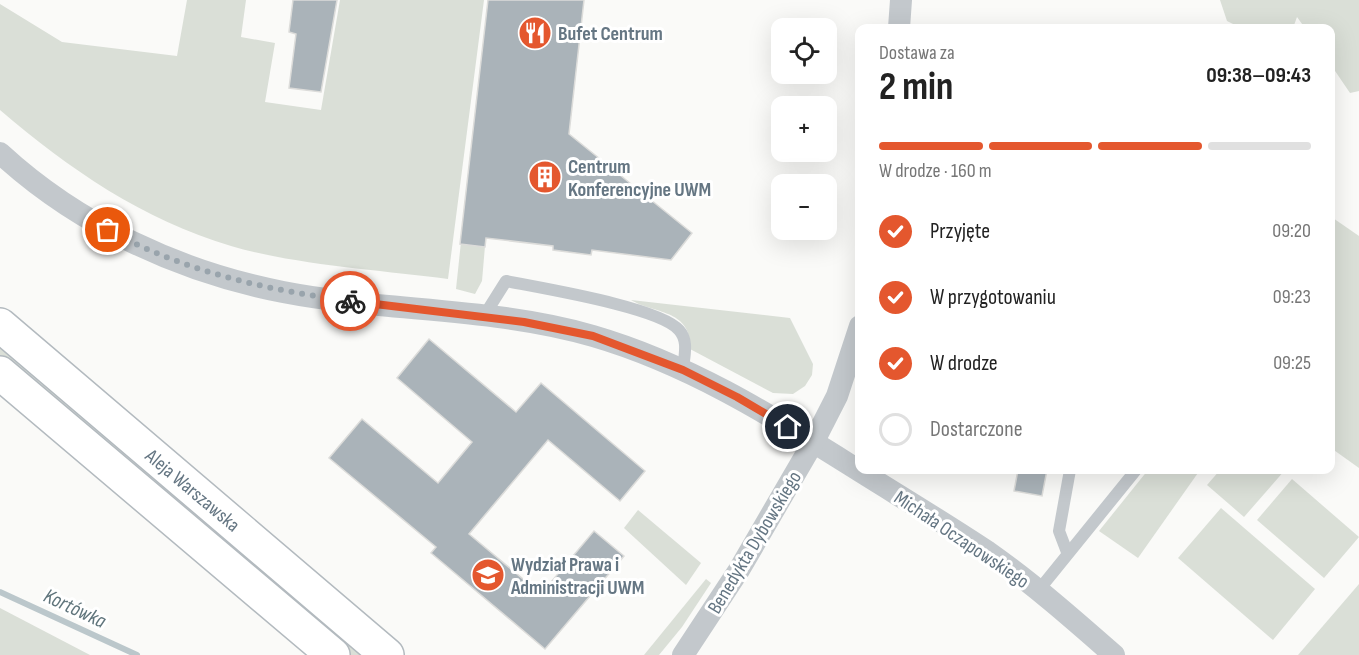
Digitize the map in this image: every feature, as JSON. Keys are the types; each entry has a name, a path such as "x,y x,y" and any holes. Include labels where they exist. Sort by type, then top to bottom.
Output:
{"main road":[{"name":"Aleja Warszawska","path":"0,325 387,655"},
{"name":"Aleja Warszawska","path":"0,373 333,655"}],"street":[{"path":"899,24 901,0"},
{"name":"Michała Oczapowskiego","path":"0,153 20,171 89,219 138,245 213,273 284,292 484,316 593,336 683,370 737,397 855,467"},
{"name":"Benedykta Dybowskiego","path":"683,655 739,570 814,441 837,396 855,341"},
{"name":"Michała Oczapowskiego","path":"865,474 990,554 1114,655"}],"lane":[{"path":"484,316 506,281 640,311 667,321 679,330 686,343 683,370"},
{"path":"1068,552 1059,531 1069,474"},
{"path":"1038,591 1133,474"}],"shaded area":[{"path":"187,0 246,0 241,37 275,43 265,102 321,110 340,0 484,0 448,279 283,258 256,253 199,235 167,222 108,190 26,132 0,110 0,4 62,42 177,56"},
{"path":"1220,0 1359,0 1359,91 1350,93 1335,71 1335,24 1302,24 1297,17 1294,24 1233,24 1227,21"},
{"path":"1335,219 1359,236 1359,468 1335,451"},
{"path":"461,242 485,246 482,281 475,294 456,289"},
{"path":"631,300 790,318 813,364 812,375 805,386 793,394 773,393 690,349 685,326 678,320"},
{"path":"0,342 368,655 351,655 0,358"},
{"path":"1145,474 1197,474 1138,558 1099,531"},
{"path":"1217,474 1282,474 1244,517 1207,485"},
{"path":"1292,479 1359,537 1324,578 1257,520"},
{"path":"1221,508 1315,589 1273,640 1178,558"},
{"path":"638,510 701,563 686,585 624,528"},
{"path":"706,579 711,583 682,627 659,655 644,655"},
{"path":"1359,584 1359,655 1298,655"},
{"path":"0,608 90,655 0,655"}],"building":[{"path":"293,0 337,0 321,92 289,88 296,34 289,32"},
{"name":"Centrum Konferencyjne UWM","path":"488,0 584,0 569,134 692,233 671,260 592,250 591,255 553,250 553,246 486,238 485,247 460,244"},
{"path":"429,339 516,412 541,383 645,471 620,501 548,440 469,534 541,594 594,531 624,556 545,649 431,553 436,547 329,458 362,419 438,483 472,442 397,378"},
{"path":"1017,474 1046,474 1042,496 1014,491"}],"waterway":[{"name":"Kortówka","path":"0,592 137,655"}],"way so far":[{"path":"108,230 169,258 222,276 284,292 350,301"}],"place":[{"name":"Bufet Centrum","path":"535,33"},
{"name":"Centrum Konferencyjne UWM","path":"545,177"},
{"name":"Wydział Prawa i Administracji UWM","path":"488,575"}],"route":[{"path":"350,301 455,312 524,322 593,336 683,370 737,397 788,427"}]}
